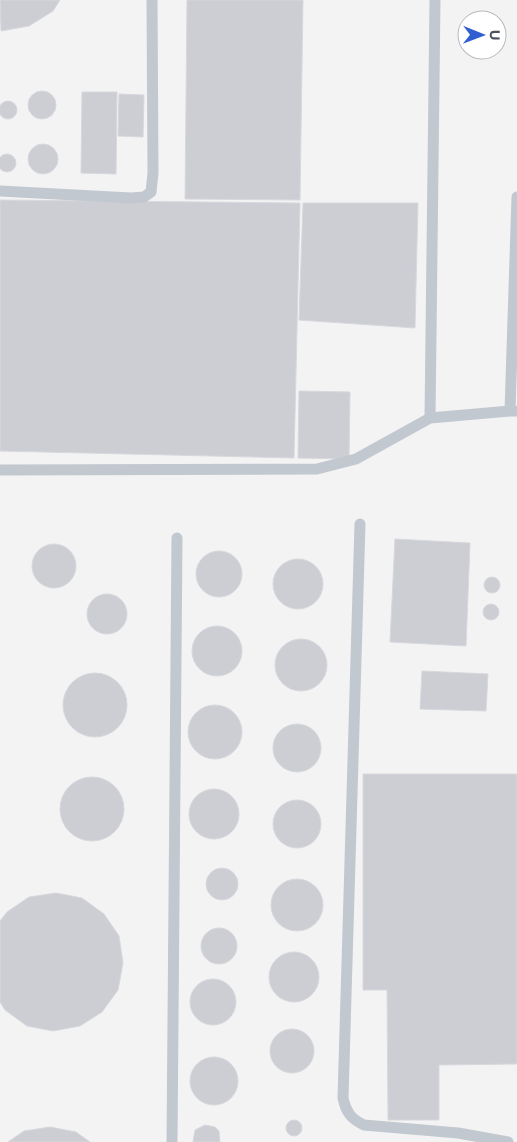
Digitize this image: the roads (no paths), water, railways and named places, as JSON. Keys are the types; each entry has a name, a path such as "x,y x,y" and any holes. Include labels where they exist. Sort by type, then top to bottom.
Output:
{"lane":[{"path":"0,191 131,198 144,196 150,192 152,173 152,0"},
{"path":"430,418 435,0"},
{"path":"0,470 317,469 356,460 430,418 513,411 517,198"},
{"path":"360,524 342,1098 346,1111 354,1121 364,1125 458,1138 508,1142"},
{"path":"172,1142 177,538"}]}
